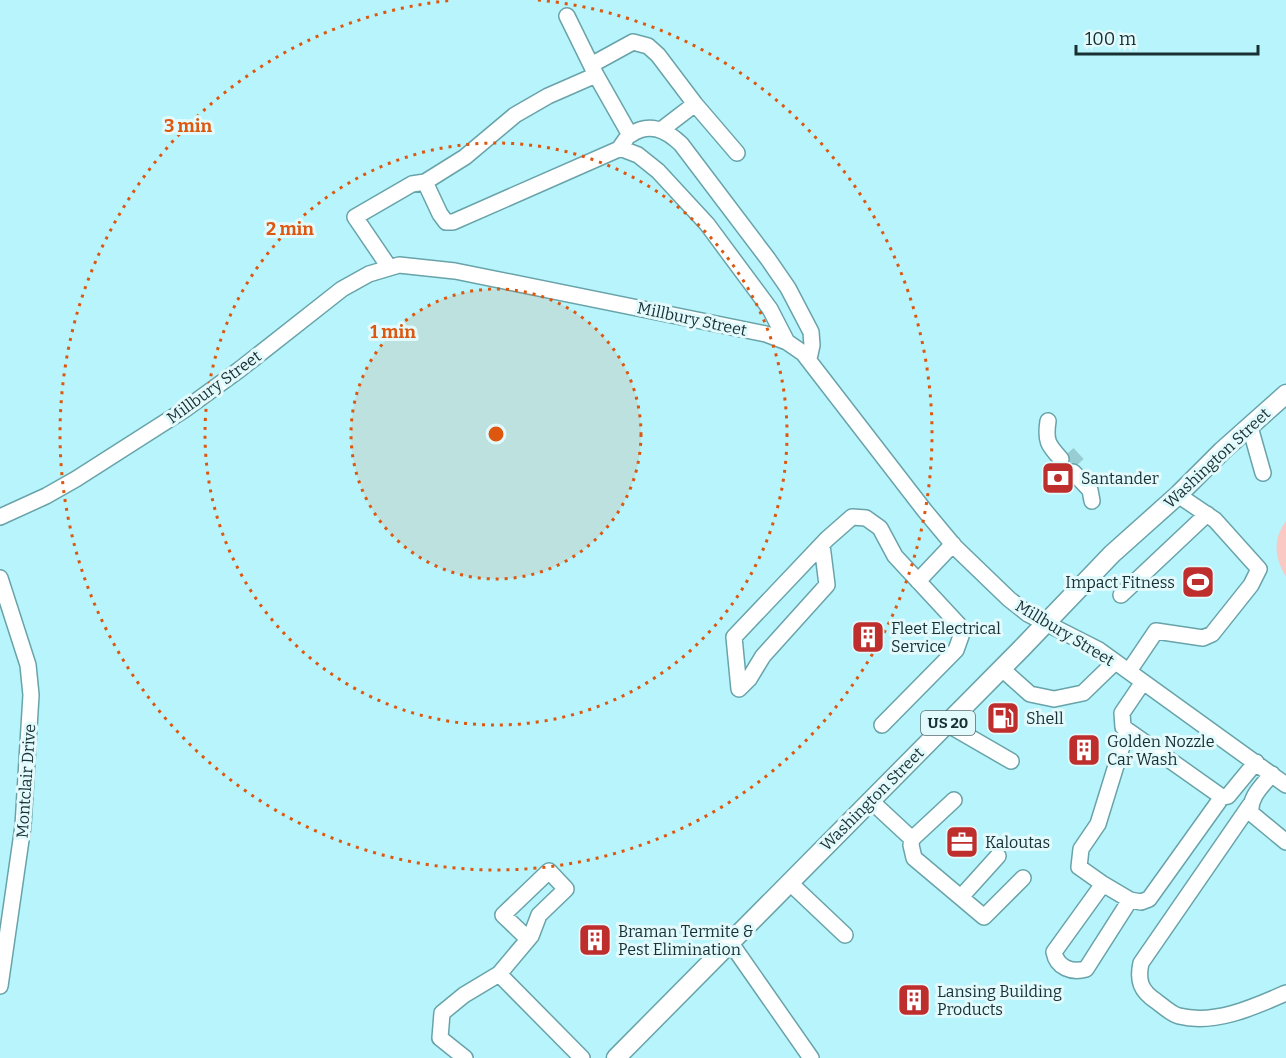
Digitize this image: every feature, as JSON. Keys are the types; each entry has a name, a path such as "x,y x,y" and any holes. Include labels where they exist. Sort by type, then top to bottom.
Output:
{"main road":[{"name":"Washington Street","path":"616,1058 1002,669 1112,554 1286,394"}],"street":[{"path":"567,16 630,135"},
{"path":"388,267 355,217 412,184 425,182 465,157 515,115 594,70 624,46 633,42 641,43 658,54 695,104 737,153"},
{"path":"661,130 695,104"},
{"path":"425,182 446,222 453,222 620,147 630,135 644,128 661,130 681,144 783,279 811,332 812,345 808,359"},
{"path":"620,147 638,155 658,171 707,224 770,309 787,342"},
{"name":"Millbury Street","path":"0,517 46,496 95,467 210,392 342,289 369,274 388,267 409,265 467,273 766,334 796,347 808,359 925,512 952,544 1018,608 1099,650 1286,785"},
{"path":"1047,427 1048,443 1065,456"},
{"path":"1250,427 1263,473"},
{"path":"1077,469 1092,494"},
{"path":"1129,672 1156,631 1203,638 1212,634 1251,585 1259,569 1208,514 1178,495"},
{"path":"1121,595 1208,514"},
{"path":"822,545 827,585 763,656 750,679 739,690 734,637 822,545 852,517 866,518 880,528 895,556 959,625 962,636 956,650 882,725"},
{"path":"918,581 952,544"},
{"name":"Montclair Drive","path":"0,578 28,665 31,695 23,826 0,986"},
{"path":"1002,669 1030,694 1054,699 1083,693 1115,662"},
{"path":"1143,682 1122,714 1122,727 1222,797 1228,796 1256,762"},
{"path":"947,724 1011,761"},
{"path":"1127,730 1098,824 1081,849 1080,867 1103,884 1130,900 1141,902 1149,899 1222,797"},
{"path":"1272,774 1255,795 1141,963 1139,974 1140,985 1147,995 1178,1016 1203,1019 1256,1007 1286,993"},
{"path":"870,800 912,839"},
{"path":"954,800 912,839 914,858 984,917 1023,878"},
{"path":"1250,805 1251,813 1286,842"},
{"path":"961,897 998,856"},
{"path":"789,882 845,935"},
{"path":"1103,884 1054,952 1055,959 1063,967 1077,972 1086,969 1130,900"},
{"path":"465,1058 440,1038 442,1013 464,995 499,974 528,939"},
{"path":"730,942 811,1058"},
{"path":"499,974 574,1055"}],"shaded area":[{"path":"1286,521 1286,577 1277,556 1277,542"}],"tunnel":[{"path":"1068,453 1080,466"}],"place":[{"name":"Santander","path":"1058,478"},
{"name":"Impact Fitness","path":"1198,582"},
{"name":"Fleet Electrical Service","path":"868,637"},
{"name":"Shell","path":"1003,718"},
{"name":"Golden Nozzle Car Wash","path":"1084,750"},
{"name":"Kaloutas","path":"962,842"},
{"name":"Braman Termite & Pest Elimination","path":"595,940"},
{"name":"Lansing Building Products","path":"914,1000"}]}
